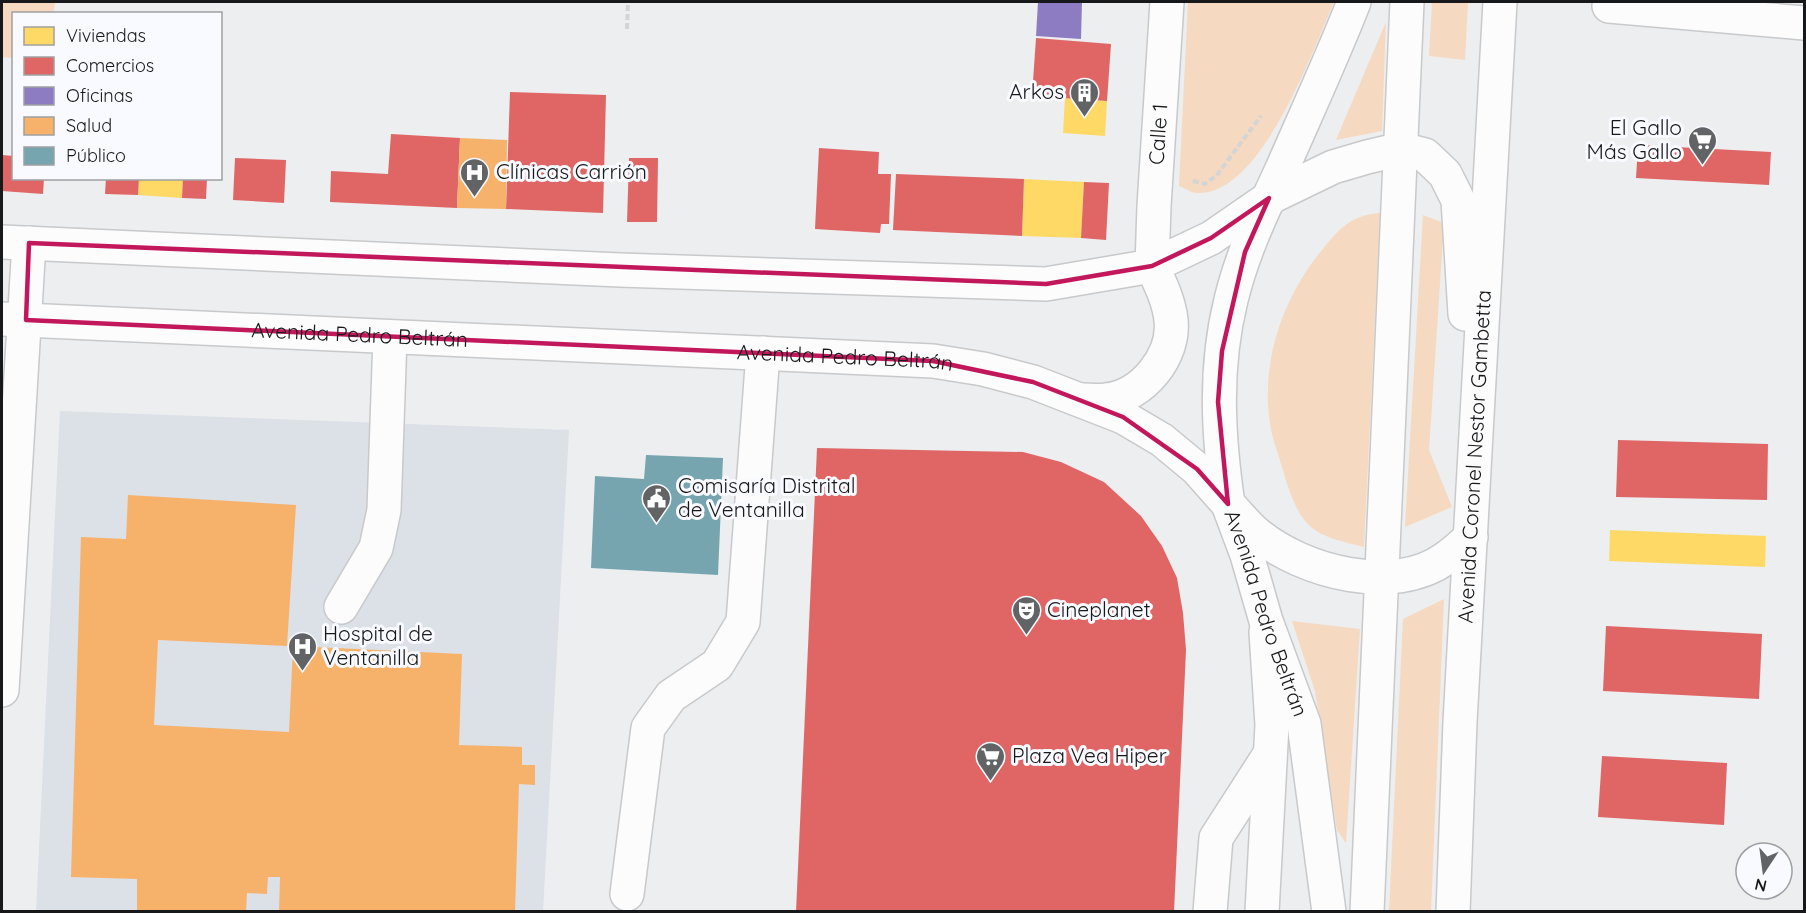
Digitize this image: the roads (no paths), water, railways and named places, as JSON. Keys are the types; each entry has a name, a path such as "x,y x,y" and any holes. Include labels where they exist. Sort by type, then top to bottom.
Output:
{"main road":[{"name":"Calle 1","path":"1152,266 1167,2"},
{"path":"1354,2 1245,252 1230,302 1222,351 1218,402 1220,453 1228,504 1257,534 1296,558 1339,572 1383,579 1415,573 1446,559 1471,537"},
{"path":"1367,912 1407,2"},
{"name":"Avenida Coronel Nestor Gambetta","path":"1453,912 1474,465 1500,2"},
{"path":"1610,6 1804,23"},
{"path":"2,690 15,242 331,258 982,284 1046,284 1152,266 1211,238 1269,198 1333,167 1401,149 1425,156 1445,174 1458,201 1474,465"},
{"path":"1080,400 1108,400 1134,390 1155,372 1167,348 1171,321 1164,294 1152,266"},
{"name":"Avenida Pedro Beltrán","path":"14,320 933,361 983,369 1032,382 1123,417 1162,440 1197,470 1228,504 1247,555 1266,621 1304,724 1329,912"},
{"path":"341,607 376,548 384,510 390,337"},
{"path":"627,894 648,728 671,696 717,665 743,622 763,353"},
{"path":"1262,912 1272,725 1266,621"},
{"path":"1210,912 1216,838 1270,752"}],"place":[{"name":"Arkos","path":"1085,118"},
{"name":"El Gallo Más Gallo","path":"1703,166"},
{"name":"Clínicas Carrión","path":"475,198"},
{"name":"Comisaría Distrital de Ventanilla","path":"657,524"},
{"name":"Cineplanet","path":"1026,636"},
{"name":"Hospital de Ventanilla","path":"302,672"},
{"name":"Plaza Vea Hiper","path":"991,782"}]}
